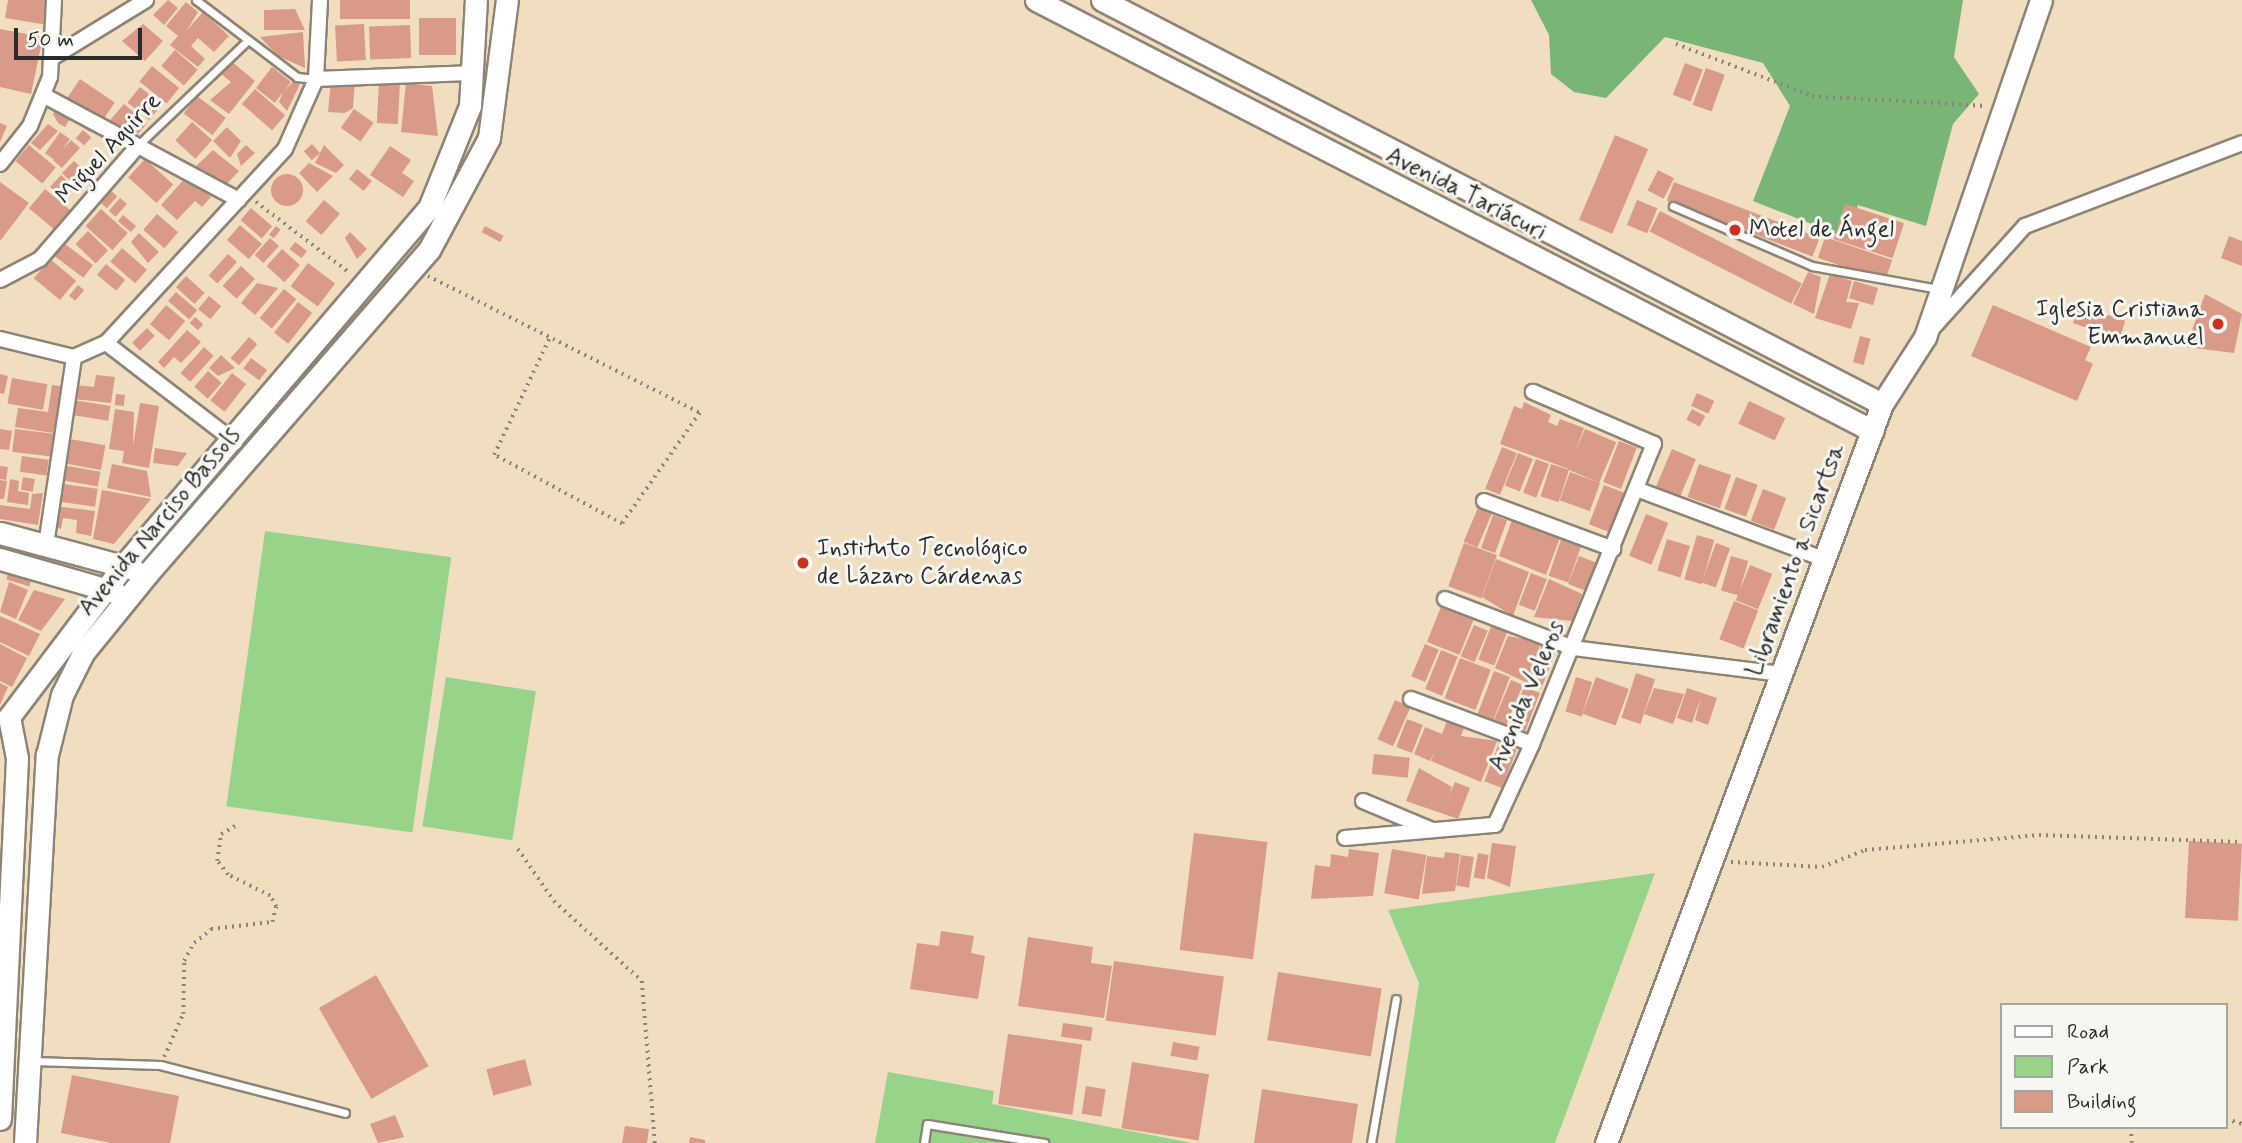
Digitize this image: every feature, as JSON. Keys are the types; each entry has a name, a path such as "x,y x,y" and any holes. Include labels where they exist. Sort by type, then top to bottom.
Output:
{"street":[{"path":"0,164 30,126 43,95 55,56 54,0"},
{"path":"55,56 146,0"},
{"path":"0,339 74,357 106,344 285,149 316,79 320,0"},
{"name":"Avenida Narciso Bassols","path":"0,1119 17,758 5,717 123,566 235,442 363,284 429,208 462,126 475,73 476,0"},
{"name":"Avenida Narciso Bassols","path":"25,1143 32,1062 47,755 62,695 83,653 148,573 415,267 463,196 489,138 507,0"},
{"name":"Avenida Tariácuri","path":"1036,0 1534,259 1873,431"},
{"name":"Avenida Tariácuri","path":"1102,0 1549,228 1882,404"},
{"name":"Libramiento a Sicartsa","path":"1606,1143 1715,862 1882,404 1925,337 1999,107 2041,0"},
{"path":"316,79 475,73"},
{"path":"43,95 136,147 242,197"},
{"path":"462,126 489,138"},
{"path":"1925,337 2025,226 2242,143"},
{"name":"Miguel Aguirre","path":"0,280 40,259 136,147"},
{"path":"1534,259 1549,228"},
{"path":"106,344 235,442"},
{"path":"46,545 74,357"},
{"name":"Avenida Veleros","path":"1345,838 1495,825 1573,648 1639,490 1654,444 1533,392"},
{"path":"1639,490 1824,559"},
{"path":"1484,501 1614,550"},
{"path":"0,533 148,573"},
{"path":"0,559 130,598"},
{"path":"1445,600 1573,648 1782,674"},
{"path":"1411,699 1532,744"},
{"path":"1363,801 1433,831"},
{"path":"15,805 44,807"}],"lane":[{"path":"196,0 246,42 298,77 316,79"},
{"name":"Miguel Aguirre","path":"136,147 246,42"},
{"path":"1673,206 1812,266 1939,289"},
{"path":"1371,1143 1396,999"},
{"path":"32,1062 160,1065 345,1112"},
{"path":"924,1143 927,1124 1012,1140 1044,1143"}],"path":[{"path":"1676,44 1812,96 1999,107"},
{"path":"242,197 363,284"},
{"path":"415,267 550,339 700,413 622,524 494,455 550,339"},
{"path":"160,1065 183,1014 184,961 194,943 211,929 272,922 276,907 270,897 228,875 217,861 221,834 237,824"},
{"path":"1715,862 1822,867 1865,850 2039,835 2242,842"},
{"path":"518,849 554,901 642,981 655,1143"}],"green space":[{"path":"1531,0 1963,0 1954,57 1979,94 1953,124 1926,226 1858,205 1847,238 1753,201 1790,106 1763,63 1665,37 1606,98 1574,92 1551,74 1549,35"},
{"path":"265,531 451,557 412,832 226,806"},
{"path":"446,677 536,691 512,840 422,826"},
{"path":"1655,873 1555,1143 1395,1143 1419,983 1388,910"},
{"path":"888,1072 994,1091 992,1104 1192,1143 875,1143"}],"building":[{"path":"8,0 47,0 48,25 5,18"},
{"path":"168,0 178,8 164,25 153,15"},
{"path":"340,0 410,0 410,19 340,19"},
{"path":"186,2 198,12 187,30 203,12 229,36 214,52 198,38 191,46 205,59 198,67 170,45 178,36 166,26"},
{"path":"295,9 305,30 264,30 264,10"},
{"path":"419,18 456,18 456,55 419,55"},
{"path":"143,24 163,41 145,61 122,41"},
{"path":"364,24 366,60 337,61 335,26"},
{"path":"410,25 411,58 370,59 369,26"},
{"path":"0,29 43,37 31,94 0,87"},
{"path":"303,32 305,68 278,56 260,37"},
{"path":"175,50 198,70 184,86 161,66"},
{"path":"231,61 255,81 229,114 210,100 231,82 220,73"},
{"path":"1685,63 1703,70 1691,102 1673,95"},
{"path":"152,66 179,88 167,104 139,82"},
{"path":"272,67 291,82 285,90 295,80 300,84 287,111 279,102 283,92 275,103 256,88"},
{"path":"1706,68 1725,75 1711,111 1693,105"},
{"path":"80,79 115,102 100,125 65,101"},
{"path":"331,80 355,81 353,108 345,113 328,112"},
{"path":"379,82 400,83 398,124 377,123"},
{"path":"406,83 432,86 438,136 401,132"},
{"path":"140,87 162,105 149,120 127,103"},
{"path":"255,89 285,115 272,130 242,104"},
{"path":"197,96 226,118 213,135 184,114"},
{"path":"124,104 147,123 138,134 127,125 120,133 105,126"},
{"path":"58,105 93,126 90,132 70,119 65,127 58,123 53,114"},
{"path":"354,109 374,123 360,142 341,128"},
{"path":"192,122 212,140 195,159 175,141"},
{"path":"0,123 7,126 0,142"},
{"path":"48,124 58,131 40,150 31,143"},
{"path":"227,127 241,141 230,158 213,141"},
{"path":"83,130 91,137 84,146 76,138"},
{"path":"60,132 70,139 55,160 45,153"},
{"path":"1615,135 1648,149 1612,234 1579,220"},
{"path":"71,140 80,148 62,168 53,160"},
{"path":"312,144 320,153 312,160 304,151"},
{"path":"29,145 56,167 42,184 16,161"},
{"path":"246,145 255,153 241,166 237,154"},
{"path":"324,145 344,165 336,173 315,163"},
{"path":"390,146 411,160 402,173 414,181 403,197 370,175"},
{"path":"213,150 239,171 223,188 195,167"},
{"path":"145,159 173,184 157,203 128,178"},
{"path":"74,161 89,175 82,192 62,173"},
{"path":"309,163 333,176 317,192 299,173"},
{"path":"357,169 372,181 364,191 349,179"},
{"path":"1658,170 1674,178 1664,199 1648,190"},
{"path":"287,174 298,179 303,190 298,201 287,206 276,201 271,190 276,179"},
{"path":"61,175 74,187 63,199 50,187"},
{"path":"187,176 211,197 202,207 195,201 177,220 161,205"},
{"path":"0,182 29,203 0,241"},
{"path":"1674,182 1820,238 1812,257 1667,201"},
{"path":"45,189 72,211 56,231 29,208"},
{"path":"109,189 117,196 107,208 99,201"},
{"path":"120,198 127,204 116,217 109,211"},
{"path":"324,200 340,214 321,235 306,221"},
{"path":"1637,200 1657,208 1647,233 1627,225"},
{"path":"1845,204 1904,223 1893,258 1834,239"},
{"path":"251,208 272,226 262,238 241,220"},
{"path":"101,209 128,233 112,250 86,226"},
{"path":"1660,211 1802,283 1791,304 1650,231"},
{"path":"157,214 178,232 164,248 143,230"},
{"path":"123,215 136,226 131,232 118,221"},
{"path":"240,225 262,244 249,259 227,240"},
{"path":"276,226 281,230 274,238 269,235"},
{"path":"485,226 504,236 500,242 482,232"},
{"path":"88,231 108,250 96,263 75,244"},
{"path":"350,232 367,249 357,259 345,238"},
{"path":"139,233 159,252 148,263 131,242"},
{"path":"2229,236 2242,241 2242,266 2221,258"},
{"path":"1825,237 1892,260 1885,281 1818,258"},
{"path":"270,238 279,246 264,263 255,255"},
{"path":"61,241 93,265 83,278 51,254"},
{"path":"295,242 307,251 302,258 290,249"},
{"path":"122,248 147,270 135,283 110,262"},
{"path":"282,249 300,265 284,282 267,266"},
{"path":"228,254 237,262 218,284 209,276"},
{"path":"50,259 76,281 60,300 34,278"},
{"path":"308,263 335,283 318,307 291,286"},
{"path":"106,264 125,280 116,291 97,275"},
{"path":"241,266 255,279 236,299 223,286"},
{"path":"1808,272 1821,277 1814,314 1793,304"},
{"path":"1830,274 1852,281 1846,302 1859,303 1851,329 1815,318"},
{"path":"186,276 205,293 195,304 176,287"},
{"path":"1854,281 1878,288 1873,305 1849,298"},
{"path":"257,283 278,288 255,315 241,303"},
{"path":"78,285 84,290 75,301 69,296"},
{"path":"284,289 296,299 272,328 260,318"},
{"path":"176,292 197,310 189,319 168,301"},
{"name":"Iglesia Cristiana Emmanuel","path":"2205,294 2242,314 2234,353 2186,347"},
{"path":"209,296 221,306 210,319 198,309"},
{"path":"298,302 312,313 288,344 274,333"},
{"path":"166,305 185,321 169,340 150,324"},
{"path":"1993,305 2091,347 2085,360 2093,364 2077,401 1971,356"},
{"name":"Iglesia Cristiana Emmanuel","path":"2079,305 2125,321 2119,339 2073,323"},
{"path":"195,317 203,324 198,330 190,323"},
{"path":"147,328 155,336 140,351 132,343"},
{"path":"187,330 201,342 181,363 174,357 164,368 158,362"},
{"path":"1860,336 1871,339 1864,365 1853,362"},
{"path":"249,337 257,344 239,365 231,358"},
{"path":"204,347 214,356 190,382 181,373"},
{"path":"221,355 235,368 218,376 209,368"},
{"path":"251,358 267,370 259,380 243,368"},
{"path":"208,371 222,383 208,399 194,387"},
{"path":"232,373 246,384 225,412 210,401"},
{"path":"0,374 8,376 4,394 0,393"},
{"path":"96,375 115,377 111,403 74,399 76,385 94,387"},
{"path":"12,378 47,384 43,410 7,404"},
{"path":"52,385 66,387 53,433 15,427 18,408 48,412"},
{"path":"1697,393 1714,401 1708,414 1691,406"},
{"path":"116,394 125,395 124,406 115,405"},
{"path":"73,400 111,406 108,421 71,415"},
{"path":"1749,401 1785,418 1775,441 1738,424"},
{"path":"1524,402 1551,415 1548,422 1557,426 1560,419 1584,428 1569,469 1500,444 1514,406 1522,409"},
{"path":"140,403 159,406 149,468 122,463 124,451 109,449 115,409 134,412 133,446"},
{"path":"1692,409 1705,416 1700,427 1686,420"},
{"path":"0,429 12,431 9,450 0,449"},
{"path":"15,429 54,434 51,457 12,452"},
{"path":"1585,429 1616,442 1599,483 1568,470"},
{"path":"64,438 105,445 101,470 60,463"},
{"path":"1619,441 1637,448 1621,489 1603,482"},
{"path":"1502,447 1517,453 1500,495 1485,489"},
{"path":"155,448 187,453 178,466 153,463"},
{"path":"1672,449 1696,459 1680,497 1656,487"},
{"path":"1518,453 1533,459 1520,491 1505,485"},
{"path":"22,456 49,460 47,476 20,472"},
{"path":"1536,459 1549,464 1536,498 1523,493"},
{"path":"112,464 147,471 151,497 107,488"},
{"path":"1551,464 1569,470 1559,502 1540,496"},
{"path":"1699,464 1731,475 1720,508 1688,497"},
{"path":"62,465 100,472 98,487 59,480"},
{"path":"0,466 8,467 6,480 0,479"},
{"path":"1570,472 1600,483 1590,511 1560,500"},
{"path":"23,477 35,479 33,492 21,490"},
{"path":"1736,477 1758,485 1746,517 1724,509"},
{"path":"10,479 19,481 18,491 29,493 28,505 7,502"},
{"path":"0,480 7,481 4,499 0,499"},
{"path":"56,483 98,489 95,507 53,501"},
{"path":"1604,485 1628,494 1613,534 1589,524"},
{"path":"1763,489 1786,498 1774,530 1751,521"},
{"path":"102,490 151,499 114,544 93,539"},
{"path":"43,493 38,525 0,519 0,505 30,509 32,494"},
{"path":"1480,503 1494,509 1477,548 1464,542"},
{"path":"55,506 95,511 91,536 76,533 77,520 63,518 61,529 51,525"},
{"path":"1646,514 1668,523 1651,565 1629,556"},
{"path":"1493,515 1507,520 1495,553 1481,548"},
{"path":"1512,520 1544,527 1542,536 1545,529 1561,535 1546,575 1499,556"},
{"path":"1697,535 1714,540 1702,584 1684,579"},
{"path":"1562,537 1582,544 1569,583 1549,576"},
{"path":"1667,539 1690,546 1680,578 1657,571"},
{"path":"1464,543 1497,555 1481,598 1448,586"},
{"path":"1716,543 1730,548 1716,588 1702,582"},
{"path":"1579,556 1600,564 1589,592 1568,584"},
{"path":"1731,556 1748,561 1738,596 1721,591"},
{"path":"1496,559 1529,572 1513,616 1482,597"},
{"path":"1750,565 1772,574 1758,609 1736,600"},
{"path":"9,571 32,578 29,587 6,580"},
{"path":"1531,573 1547,579 1535,611 1519,605"},
{"path":"1549,579 1582,594 1572,621 1534,617"},
{"path":"9,582 28,590 16,619 0,612"},
{"path":"34,590 65,599 41,631 18,620"},
{"path":"1734,601 1758,610 1744,649 1719,639"},
{"path":"1443,602 1475,615 1459,655 1427,642"},
{"path":"0,616 40,634 29,656 0,642"},
{"path":"1492,624 1508,630 1494,666 1478,659"},
{"path":"1474,625 1488,631 1475,662 1461,656"},
{"path":"1508,636 1541,642 1530,675 1542,643 1557,649 1541,689 1495,668"},
{"path":"0,644 27,658 12,687 0,681"},
{"path":"1425,644 1439,650 1425,682 1411,676"},
{"path":"1441,650 1458,657 1442,696 1425,689"},
{"path":"1460,658 1491,670 1475,710 1445,698"},
{"path":"1494,671 1510,677 1493,720 1478,714"},
{"path":"1636,673 1655,679 1640,724 1621,718"},
{"path":"1576,677 1592,682 1582,716 1565,711"},
{"path":"1596,677 1629,689 1616,726 1583,714"},
{"path":"1511,680 1523,685 1506,725 1494,720"},
{"path":"0,683 8,687 0,705"},
{"path":"1524,687 1540,693 1525,731 1509,725"},
{"path":"1654,688 1684,694 1673,724 1644,714"},
{"path":"1687,688 1717,698 1708,725 1695,720 1701,697 1692,723 1677,718"},
{"path":"1395,700 1411,707 1393,746 1378,739"},
{"path":"1448,718 1465,725 1461,736 1497,741 1481,782 1431,761 1435,751 1430,761 1414,754 1425,727 1442,734"},
{"path":"1407,719 1423,725 1412,753 1396,747"},
{"path":"1499,743 1517,750 1502,788 1484,781"},
{"path":"1374,754 1410,758 1408,778 1372,774"},
{"path":"1419,768 1452,787 1448,798 1455,782 1470,788 1458,819 1406,801"},
{"path":"1194,833 1267,842 1253,959 1180,950"},
{"path":"2189,841 2242,844 2238,921 2185,918"},
{"path":"1492,843 1516,846 1510,887 1487,878"},
{"path":"1349,849 1379,853 1373,896 1311,899 1315,865 1330,867 1331,854 1348,857"},
{"path":"1392,849 1426,855 1419,899 1384,893"},
{"path":"1445,852 1460,854 1455,891 1422,894 1427,856 1444,858"},
{"path":"1478,853 1489,855 1484,880 1474,878"},
{"path":"1461,855 1474,857 1469,888 1456,886"},
{"path":"941,931 974,936 971,953 985,956 978,999 910,989 917,943 939,946"},
{"path":"1028,937 1093,947 1091,963 1112,966 1104,1018 1018,1006"},
{"path":"1114,961 1224,976 1216,1036 1106,1020"},
{"path":"1278,972 1382,988 1371,1057 1267,1040"},
{"path":"376,975 428,1066 371,1099 319,1008"},
{"path":"1063,1023 1093,1027 1091,1041 1061,1037"},
{"path":"1008,1034 1082,1044 1072,1115 998,1104"},
{"path":"1173,1042 1200,1047 1197,1060 1171,1056"},
{"path":"525,1059 532,1085 493,1095 486,1069"},
{"path":"1132,1062 1209,1074 1199,1140 1122,1128"},
{"path":"72,1075 179,1096 170,1143 111,1143 61,1133"},
{"path":"1086,1086 1106,1089 1101,1117 1082,1114"},
{"path":"1262,1089 1358,1104 1352,1143 1254,1143"},
{"path":"395,1115 404,1137 378,1143 370,1124"},
{"path":"625,1126 649,1129 647,1143 622,1143"},
{"path":"690,1137 705,1140 705,1143 689,1143"}],"place":[{"name":"Motel de Ángel","path":"1735,230"},
{"name":"Iglesia Cristiana Emmanuel","path":"2218,324"},
{"name":"Instituto Tecnológico de Lázaro Cárdenas","path":"803,563"}]}
